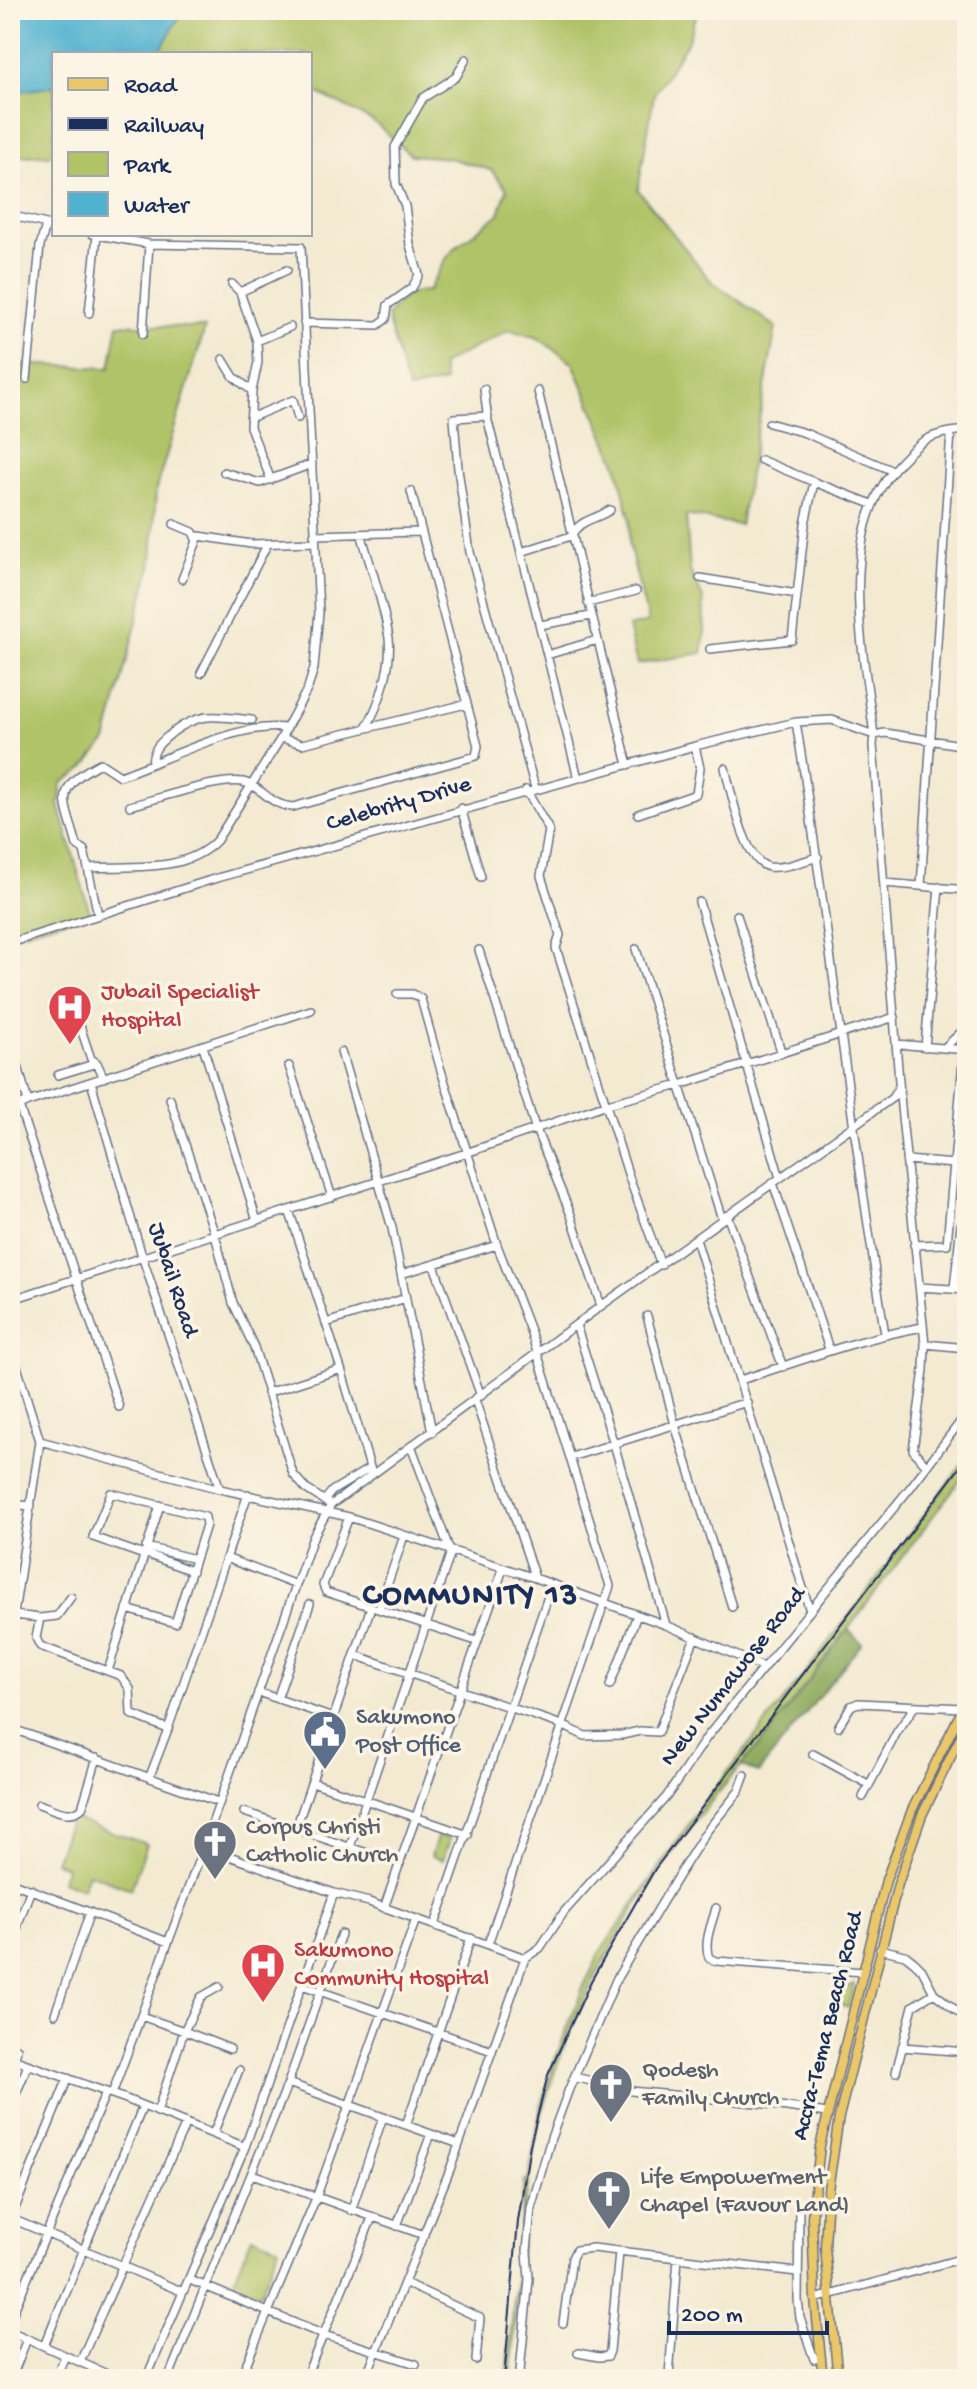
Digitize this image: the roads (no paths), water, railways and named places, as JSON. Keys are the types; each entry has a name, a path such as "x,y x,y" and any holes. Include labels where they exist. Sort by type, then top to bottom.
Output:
{"main road":[{"name":"Accra-Tema Beach Road","path":"823,2379 815,2299 812,2217 814,2182 827,2113 886,1880 902,1835 965,1704"},
{"name":"Accra-Tema Beach Road","path":"838,2379 825,2220 839,2117 898,1884 922,1815 967,1724"},
{"path":"827,2113 839,2117"}],"street":[{"path":"304,323 378,325 386,319 388,305 417,283 419,270 410,245 405,206 396,184 395,147 423,98 456,77 466,59"},
{"path":"10,215 50,226 40,246 27,379"},
{"path":"89,313 95,236"},
{"path":"88,868 150,866 192,858 208,850 252,785 308,688 314,668 319,612 301,247 153,244 101,236"},
{"path":"143,334 153,244 157,236"},
{"path":"240,292 287,270"},
{"path":"232,284 240,292 257,341 258,362 250,418 271,480"},
{"path":"257,341 290,327"},
{"path":"223,359 234,377 252,391"},
{"path":"484,389 488,416 578,778"},
{"path":"538,391 628,765"},
{"path":"250,418 293,400 298,418"},
{"path":"488,416 454,418 465,529 530,789 549,830 541,876 560,937 556,948 631,1183 661,1265"},
{"path":"769,423 805,433 893,471"},
{"path":"926,1465 913,1450 925,1344 899,1087 874,735 859,599 862,546 875,496 917,444 929,436 967,430"},
{"path":"921,886 951,432"},
{"path":"761,460 872,504"},
{"path":"224,472 255,483 312,464"},
{"path":"710,649 792,640 805,524 814,482"},
{"path":"130,806 227,783 245,783 273,802 293,807 473,759 478,746 411,491"},
{"path":"521,552 571,536 584,520 610,510"},
{"path":"174,524 193,532 196,539 182,579"},
{"path":"196,539 203,536 267,545 420,532"},
{"path":"362,536 389,640 383,684 376,709 366,728"},
{"path":"201,673 267,545"},
{"path":"700,578 797,594"},
{"path":"588,603 636,591"},
{"path":"540,625 591,616"},
{"path":"547,655 597,640"},
{"path":"281,738 302,744 466,704"},
{"path":"152,762 156,746 190,719 202,716 252,720"},
{"name":"Celebrity Drive","path":"10,943 217,878 461,808 796,722 832,720 874,735 885,733 967,746"},
{"path":"796,722 818,857 868,1234 885,1334"},
{"path":"98,915 84,850 77,845 64,797 67,788 100,763 120,776 223,738 271,728 287,728"},
{"path":"638,814 696,794 700,768 695,746"},
{"path":"725,768 754,859 761,865 775,867 818,857"},
{"path":"461,808 481,877"},
{"path":"884,883 967,890"},
{"path":"925,1047 939,887"},
{"path":"699,902 748,1062 777,1180 829,1349"},
{"path":"737,915 781,1051"},
{"path":"636,949 724,1217 783,1367"},
{"path":"479,950 535,1127 571,1215 601,1306"},
{"path":"397,994 413,994 421,999 497,1245 538,1354 609,1580 609,1592 488,1944"},
{"path":"72,1002 91,1059 97,1063 104,1078"},
{"path":"10,1110 311,1010"},
{"path":"10,1300 469,1152 535,1127 895,1017"},
{"path":"944,1048 967,1027"},
{"path":"10,1037 28,1102"},
{"path":"896,1044 966,1050 947,1244"},
{"path":"203,1046 257,1221"},
{"path":"341,1052 380,1180 432,1432"},
{"path":"58,1075 97,1063"},
{"path":"289,1066 332,1197"},
{"name":"Jubail Road","path":"91,1082 142,1256 220,1489"},
{"path":"10,2320 141,2016 313,1537 328,1503 371,1471 412,1448 601,1306 895,1095 899,1087"},
{"path":"170,1099 215,1235 233,1303 249,1334 293,1474 306,1489 328,1503"},
{"path":"19,1106 119,1407"},
{"path":"906,1160 967,1165"},
{"path":"289,1210 371,1471"},
{"path":"950,1225 964,1225 958,1246 954,1288"},
{"path":"696,1239 810,1611"},
{"path":"401,1274 497,1245"},
{"path":"914,1245 958,1246"},
{"path":"434,1265 535,1578"},
{"path":"919,1287 967,1290"},
{"path":"326,1323 406,1298"},
{"path":"647,1316 675,1425 732,1607"},
{"path":"576,1325 666,1625"},
{"path":"740,1380 829,1349 923,1327"},
{"path":"10,1344 40,1441 10,1640"},
{"path":"925,1344 967,1348"},
{"path":"267,1393 341,1369"},
{"path":"571,1457 747,1402"},
{"name":"New Numawose Road","path":"525,1958 540,1948 564,1912 667,1796 707,1737 967,1413"},
{"path":"40,1441 220,1489 349,1517 666,1625 763,1667"},
{"path":"350,1847 450,1551 412,1448"},
{"path":"127,1609 175,1623 206,1525 205,1517 111,1493 93,1532 94,1539 145,1552 195,1559"},
{"path":"150,1776 248,1494"},
{"path":"10,1504 31,1506"},
{"path":"108,1671 160,1505"},
{"path":"349,1517 324,1589 330,1594 476,1641"},
{"path":"296,1828 355,1655 404,1536"},
{"path":"145,1552 192,1571"},
{"path":"226,1558 296,1585"},
{"path":"384,1908 503,1569"},
{"path":"435,1925 552,1585"},
{"path":"14,1615 57,1616 71,1597"},
{"path":"277,1699 310,1604"},
{"path":"610,1685 637,1615"},
{"path":"40,1618 36,1638 40,1646 124,1679 130,1689 131,1714 168,1729"},
{"path":"355,1655 593,1737 658,1732 695,1637"},
{"path":"258,1692 333,1718"},
{"path":"838,1727 854,1704 965,1704"},
{"path":"863,1797 915,1706"},
{"path":"10,1728 218,1802"},
{"path":"813,1754 868,1784"},
{"path":"39,1804 69,1814 78,1812 82,1808 97,1758"},
{"path":"525,2379 520,2371 529,2279 527,2251 531,2208 551,2138 617,1978 706,1832 739,1791 745,1775"},
{"path":"312,1782 468,1835"},
{"path":"244,1812 400,1864"},
{"path":"208,1835 211,1845 218,1852 525,1958 459,2144 365,2379"},
{"path":"10,1882 168,1942"},
{"path":"10,1977 18,1924 31,1889"},
{"path":"146,2379 245,2147 334,1893"},
{"path":"716,1908 706,1951 709,1958 863,1972"},
{"path":"55,2014 90,1912"},
{"path":"240,2379 316,2198 416,1919"},
{"path":"168,2379 288,2083 341,1934"},
{"path":"406,2125 471,1938"},
{"path":"880,1949 905,1955 914,1962 934,1993 967,2019"},
{"path":"302,1985 492,2051"},
{"path":"157,2112 184,2031 201,1997 219,1987"},
{"path":"896,2072 913,2006 934,1993"},
{"path":"141,2016 230,2049"},
{"path":"10,2046 17,2049 12,2059 109,2093 245,2147"},
{"path":"902,2047 967,2052"},
{"path":"10,2108 28,2065"},
{"path":"213,2134 239,2070"},
{"path":"575,2077 631,2091 827,2113"},
{"path":"68,2078 10,2218 183,2292"},
{"path":"288,2083 459,2144"},
{"path":"44,2346 143,2106"},
{"path":"351,2211 383,2117"},
{"path":"80,2362 186,2123"},
{"path":"397,2226 431,2134"},
{"path":"252,2174 424,2235"},
{"path":"799,2211 797,2272 800,2318 814,2359 821,2358"},
{"path":"305,2379 372,2218"},
{"path":"563,2323 572,2258 576,2250 593,2248 797,2272"},
{"path":"578,2353 603,2358 608,2356 619,2252"},
{"path":"815,2299 967,2257"},
{"path":"669,2376 678,2258"},
{"path":"190,2280 324,2335 416,2364"},
{"path":"405,2283 480,2318 476,2360"},
{"path":"10,2331 118,2379"},
{"path":"11,2377 27,2339"},
{"path":"55,2379 65,2356"}],"water":[{"path":"10,10 183,10 159,52 52,52 52,86 10,93"}],"railway":[{"path":"504,2379 518,2221 530,2145 548,2075 591,1981 655,1869 967,1458"}],"place":[{"name":"Jubail Specialist Hospital","path":"70,1046"},
{"name":"Sakumono Post Office","path":"325,1771"},
{"name":"Corpus Christi Catholic Church","path":"215,1881"},
{"name":"Sakumono Community Hospital","path":"263,2004"},
{"name":"Qodesh Family Church","path":"611,2124"},
{"name":"Life Empowerment Chapel (Favour Land)","path":"609,2231"}],"district":[{"name":"COMMUNITY 13","path":"471,1597"}]}
